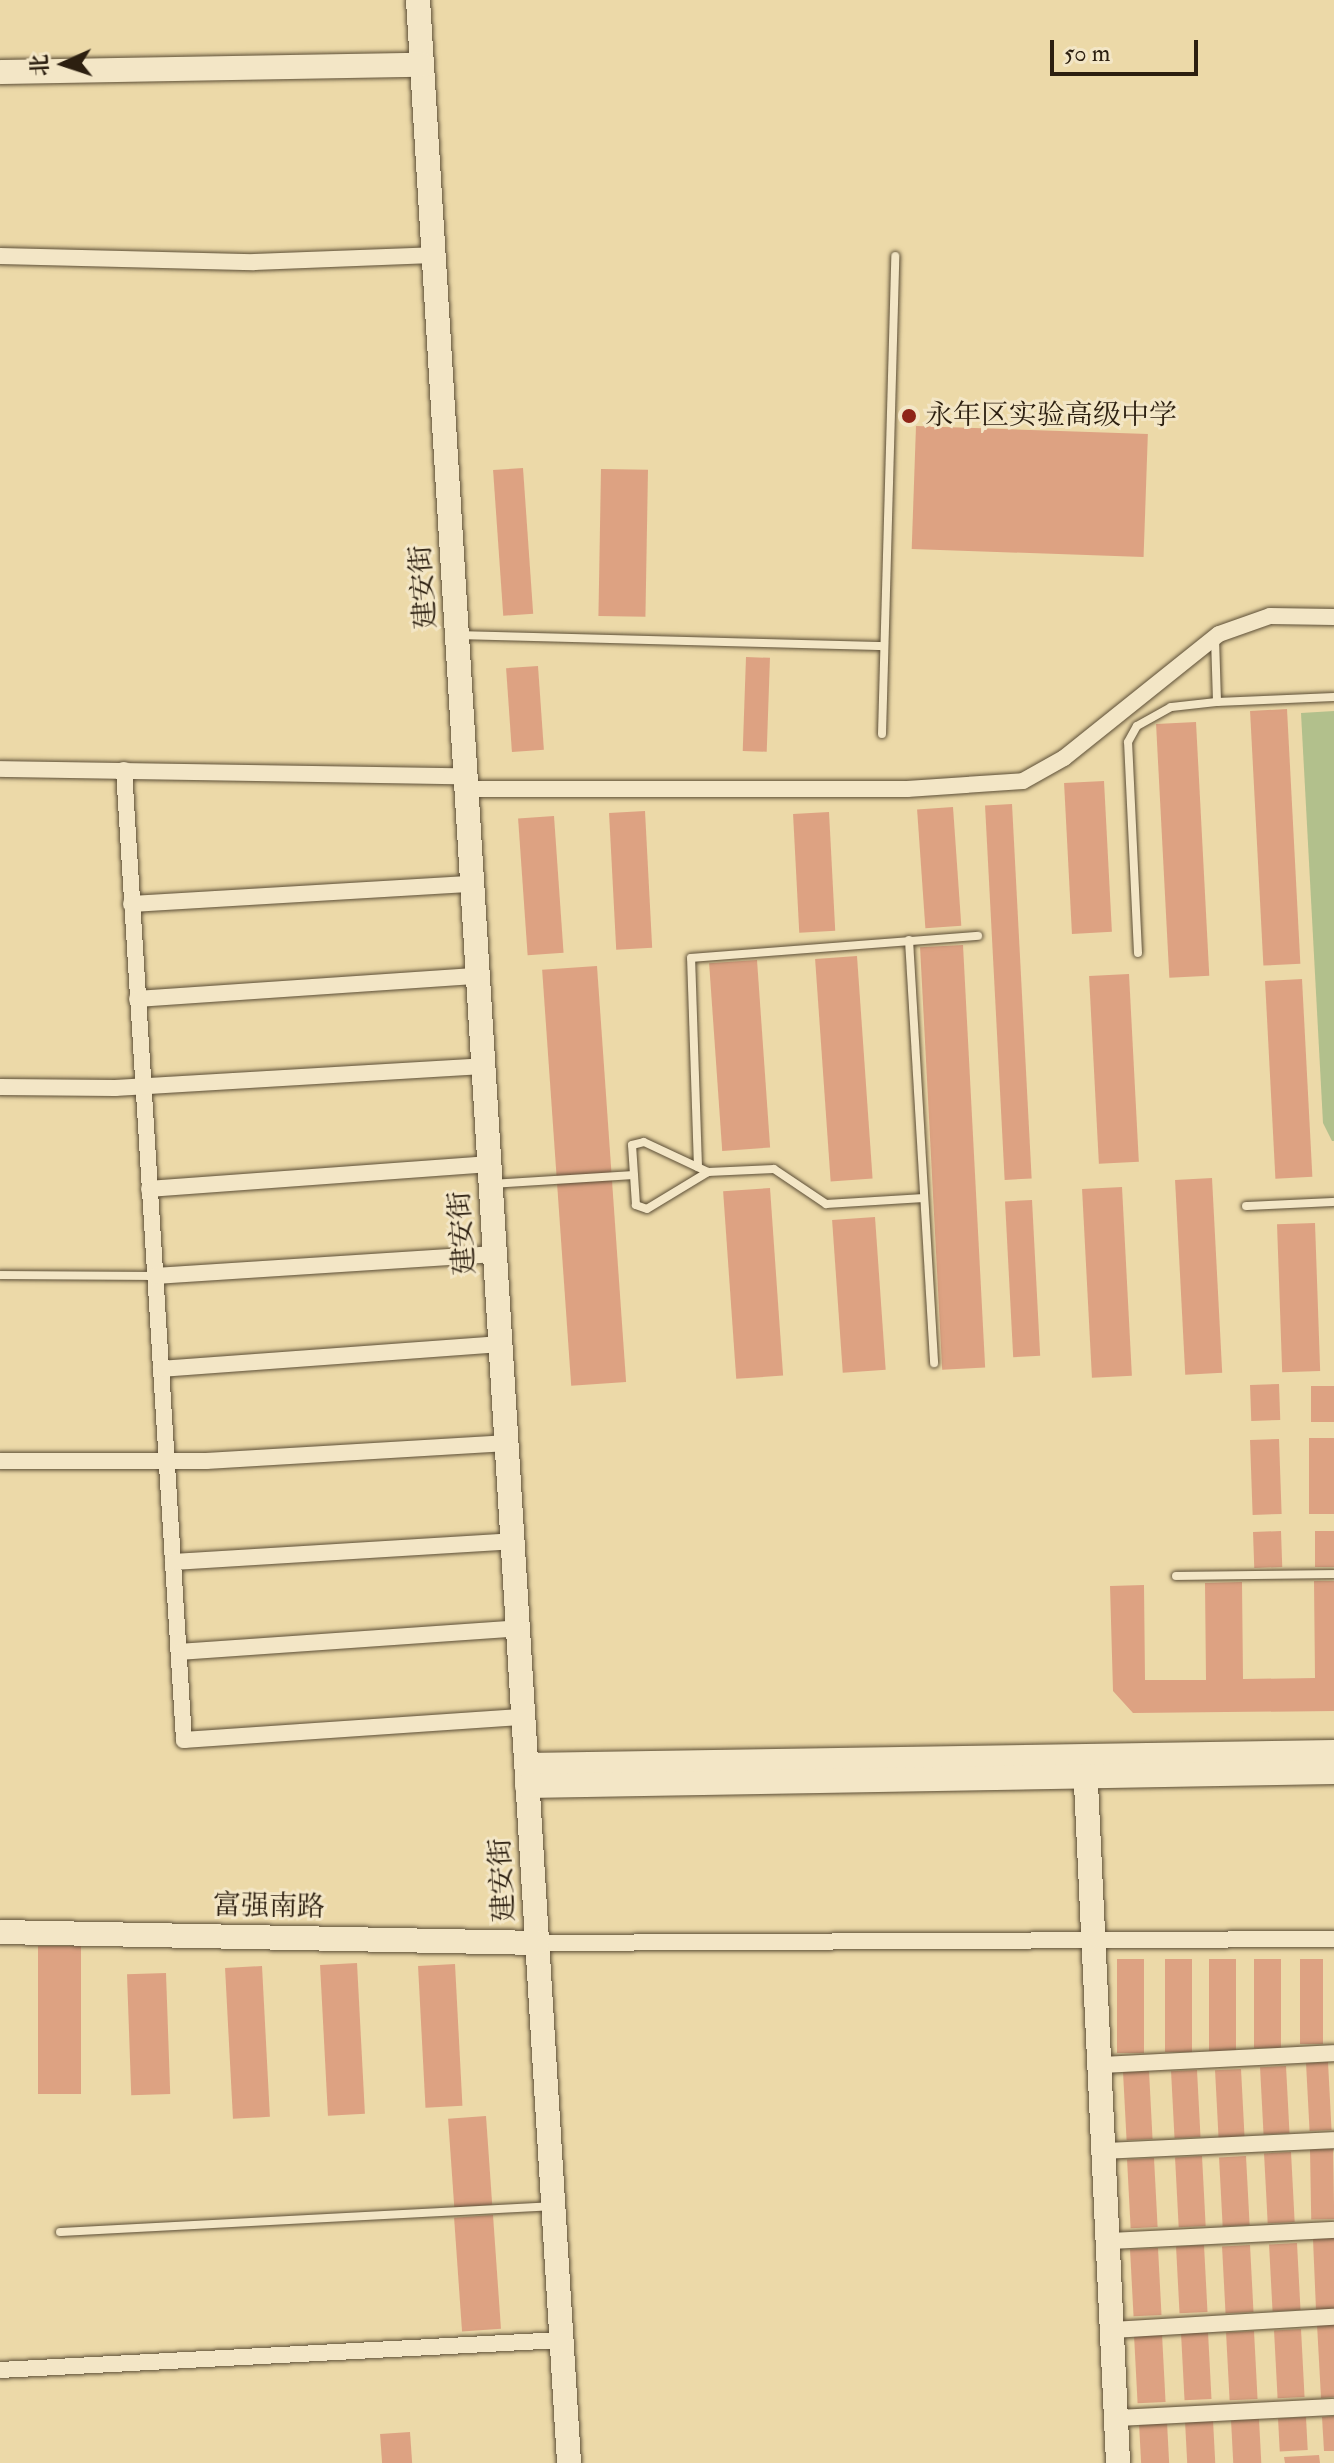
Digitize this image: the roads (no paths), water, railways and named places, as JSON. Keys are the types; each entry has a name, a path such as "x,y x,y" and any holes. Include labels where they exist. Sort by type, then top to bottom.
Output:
{"street":[{"name":"建安街","path":"418,0 569,2463"},
{"path":"0,72 422,65"},
{"path":"0,256 254,262 433,255"},
{"path":"0,769 124,770 466,782 907,789 1023,781 1064,758 1215,637 1270,616 1334,617"},
{"path":"124,770 184,1740 523,1717"},
{"path":"131,904 472,884"},
{"path":"137,999 477,976"},
{"path":"0,1087 142,1086 483,1066"},
{"path":"149,1189 490,1174"},
{"path":"155,1276 495,1254"},
{"path":"161,1369 500,1344"},
{"path":"0,1461 167,1462 506,1443"},
{"path":"173,1562 512,1541"},
{"path":"179,1652 518,1628"},
{"path":"527,1776 1086,1766 1334,1752"},
{"path":"1086,1766 1334,1772"},
{"path":"1086,1766 1118,2463"},
{"name":"富强南路","path":"0,1932 537,1943"},
{"path":"537,1943 1094,1936 1334,1939"},
{"path":"1100,2065 1334,2053"},
{"path":"1104,2151 1334,2140"},
{"path":"1108,2241 1334,2230"},
{"path":"1112,2330 1334,2317"},
{"path":"0,2370 561,2340"},
{"path":"1116,2418 1334,2407"}],"lane":[{"path":"882,734 895,256"},
{"path":"457,634 884,646"},
{"path":"1215,637 1217,702"},
{"path":"1138,953 1128,742 1137,726 1171,707 1334,697"},
{"path":"698,1167 691,958 978,936"},
{"path":"909,940 934,1363"},
{"path":"708,1172 644,1142 632,1145 636,1205 647,1209 708,1172 774,1169 826,1204 924,1198"},
{"path":"490,1174 634,1175"},
{"path":"1246,1206 1334,1202"},
{"path":"0,1275 155,1276"},
{"path":"1176,1576 1334,1574"},
{"path":"60,2232 553,2205"}],"place":[{"name":"永年区实验高级中学","path":"909,416"}]}
